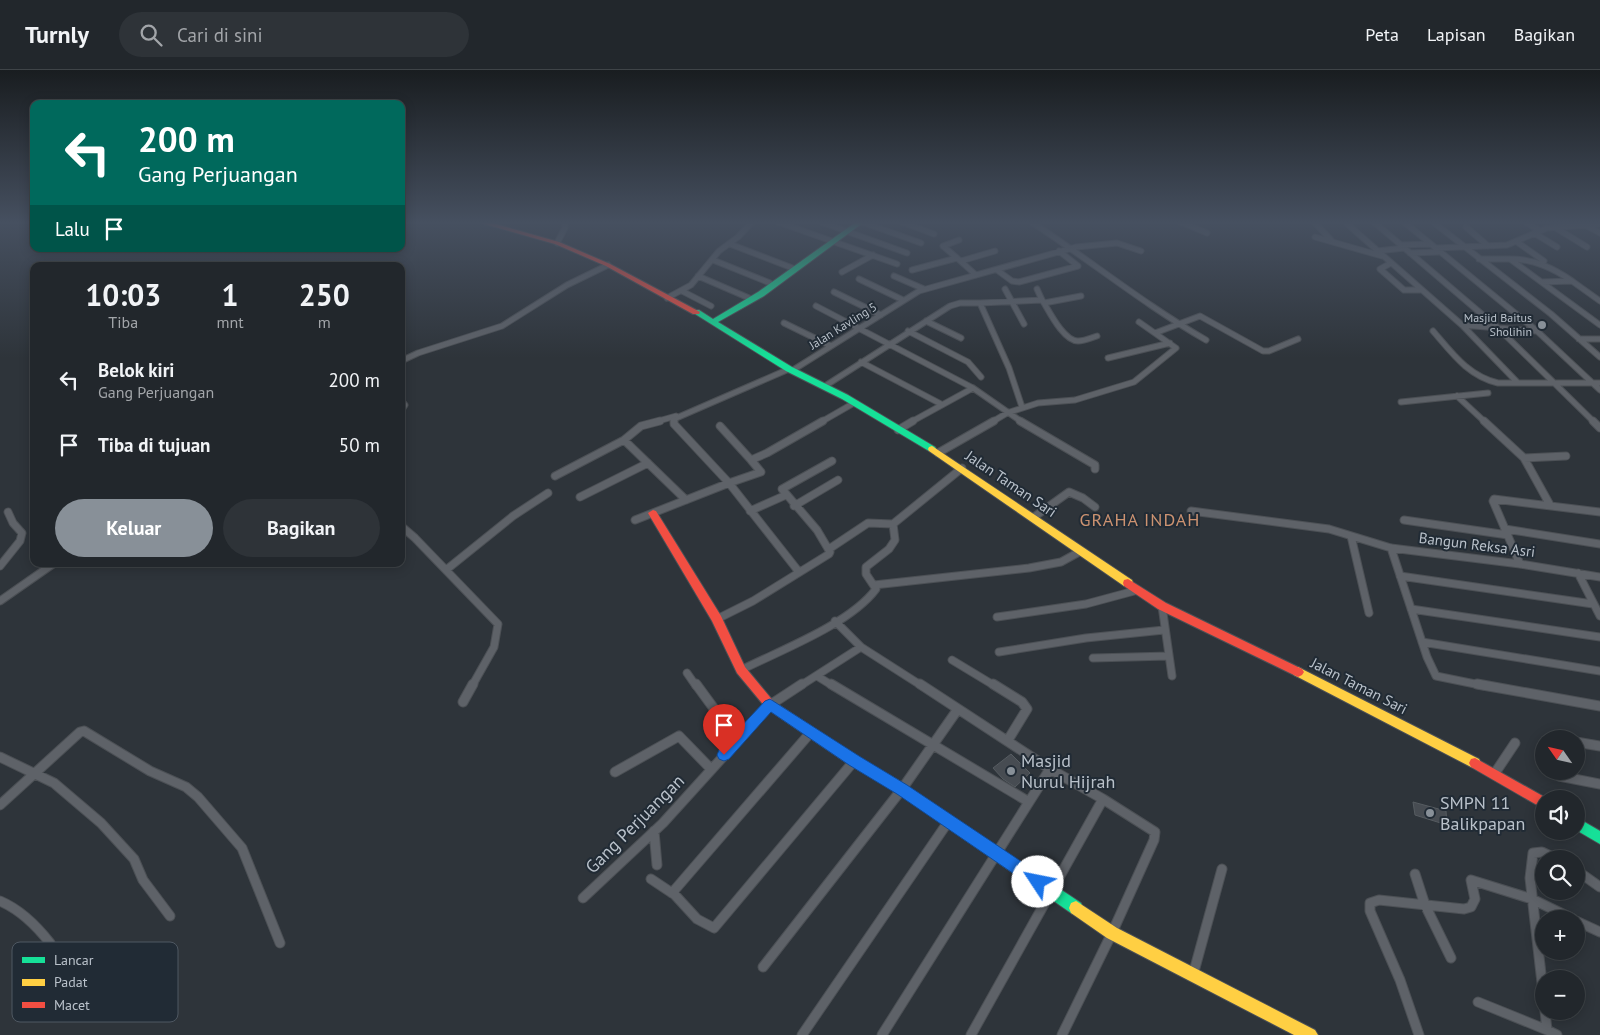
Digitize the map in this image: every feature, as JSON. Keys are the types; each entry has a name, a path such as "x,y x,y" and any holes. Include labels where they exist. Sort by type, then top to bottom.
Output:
{"street":[{"path":"405,359 429,349 502,326 567,285 604,267"},
{"name":"Jalan Taman Sari","path":"612,267 713,322 938,453 1162,606 1294,670 1495,773 1535,797"},
{"path":"667,298 691,285 706,267"},
{"path":"730,267 770,283"},
{"path":"842,272 851,267"},
{"path":"912,270 926,267"},
{"path":"967,267 976,275"},
{"name":"Jalan Kavling 5","path":"555,476 624,440 641,426 700,408 791,369 904,300 924,290 1007,267"},
{"path":"997,270 1012,280 1019,282 1074,267"},
{"path":"1101,267 1179,324 1206,340"},
{"path":"1382,267 1380,269 1404,290 1421,290"},
{"path":"1395,267 1462,325 1517,382"},
{"path":"1426,267 1498,328 1600,428"},
{"path":"1458,267 1537,331 1600,390"},
{"path":"1488,267 1600,357"},
{"path":"1521,267 1600,325"},
{"path":"1547,267 1560,273 1600,300"},
{"path":"713,322 734,310 736,306 756,295 793,268"},
{"path":"698,276 756,295"},
{"path":"894,276 924,290"},
{"path":"756,295 770,283 782,277"},
{"path":"859,279 904,300"},
{"path":"1542,282 1572,281"},
{"path":"1005,289 1024,324"},
{"path":"1037,289 1059,327 1072,340 1097,336"},
{"path":"682,291 712,306"},
{"path":"834,292 881,315"},
{"path":"825,386 908,331 950,306 960,303 1043,301 1081,296"},
{"path":"980,303 1018,388 1022,407"},
{"path":"816,306 974,388 1007,413 1095,464 1095,468"},
{"path":"1155,332 1204,316 1263,351 1269,351 1298,340"},
{"path":"1592,319 1600,316"},
{"path":"926,321 961,338"},
{"path":"938,453 1007,413 1022,407 1038,403 1075,400 1134,382 1176,348 1139,322"},
{"path":"784,323 831,346"},
{"path":"1462,325 1537,331"},
{"path":"908,331 968,362 981,377"},
{"path":"1433,331 1458,360 1475,375 1492,382 1600,383"},
{"path":"1579,339 1600,339"},
{"path":"1108,358 1170,343"},
{"path":"861,362 941,404"},
{"path":"898,430 941,404 974,388"},
{"path":"1401,402 1488,393"},
{"path":"1457,396 1524,458 1550,505"},
{"path":"751,460 854,403"},
{"path":"676,416 674,424 729,483 799,572"},
{"path":"635,520 761,472 720,426"},
{"path":"624,440 686,500"},
{"path":"1524,458 1566,456"},
{"path":"717,619 752,601 829,554 829,549 817,530 794,506 782,489 832,461"},
{"path":"580,497 648,463"},
{"path":"829,549 868,523 893,524 962,468"},
{"path":"794,506 838,480"},
{"path":"1034,517 1069,492 1083,498 1095,507"},
{"path":"446,570 513,516 548,493"},
{"path":"750,511 786,495"},
{"path":"1520,564 1493,502 1494,499 1600,512"},
{"name":"Bangun Reksa Asri","path":"1191,511 1305,525 1391,548 1520,564 1600,577"},
{"path":"0,566 20,541 22,533 13,523 8,512"},
{"path":"653,513 717,619 741,670 770,704 854,761 902,789 1112,933 1310,1035"},
{"path":"1404,520 1600,544"},
{"path":"741,670 835,621 874,594 874,585 866,574 866,567 889,549 895,540 893,524"},
{"path":"405,530 498,624 494,646 463,702"},
{"path":"1351,536 1369,613"},
{"path":"1391,548 1422,642 1436,676 1454,681 1540,694 1600,706"},
{"path":"874,585 1029,568 1061,562 1081,552"},
{"path":"0,601 49,567"},
{"path":"1578,573 1600,616"},
{"path":"1400,576 1593,604"},
{"path":"997,617 1071,607 1113,598 1138,590"},
{"path":"1162,606 1172,676"},
{"path":"1411,609 1600,637"},
{"path":"835,621 861,647 1008,740 1050,769 1151,829 1155,835 1112,933 1062,1035"},
{"path":"999,652 1086,638 1164,630"},
{"path":"1422,642 1600,671"},
{"name":"Gang Perjuangan","path":"582,898 663,823 770,704 861,647"},
{"path":"1093,658 1170,656"},
{"path":"952,660 1022,702 1027,709 1008,740"},
{"path":"686,672 736,740"},
{"path":"817,676 1029,802"},
{"path":"763,967 902,789 958,709"},
{"path":"0,805 80,732 84,731 150,771 186,787 198,797 242,848 280,943"},
{"path":"672,893 811,732"},
{"path":"615,772 679,736 711,770"},
{"path":"1495,773 1515,743"},
{"path":"1585,744 1600,746"},
{"path":"0,757 36,773 67,792 134,859 143,880 170,916"},
{"path":"651,879 672,893 707,927 714,928 854,761"},
{"path":"882,1035 1050,769"},
{"path":"1580,780 1600,784"},
{"path":"971,1035 1103,799"},
{"path":"802,1035 948,822"},
{"path":"1585,829 1600,838"},
{"path":"654,831 657,865"},
{"path":"1535,852 1533,853 1530,878 1540,970"},
{"path":"1193,975 1222,869"},
{"path":"1415,874 1425,904 1451,958"},
{"path":"1585,876 1600,886"},
{"path":"1419,1035 1400,980 1368,906 1373,900 1464,909 1471,907 1475,899 1471,880 1532,899 1555,910"},
{"path":"0,901 22,914 39,929 49,942"},
{"path":"1585,924 1600,932"},
{"path":"1478,1002 1552,1033"},
{"path":"1548,1020 1552,1033"}],"building":[{"name":"Masjid Nurul Hijrah","path":"1011,754 1030,773 1015,787 1003,779 993,768"},
{"name":"SMPN 11 Balikpapan","path":"1413,802 1446,811 1447,825 1415,815"}],"traffic: fast":[{"path":"713,322 761,294 798,267"},
{"path":"696,312 789,369 845,397 932,449"},
{"path":"902,789 1076,908"},
{"path":"1585,829 1600,838"}],"traffic: slow":[{"path":"932,449 1128,583"},
{"path":"1298,672 1475,763"},
{"path":"1076,908 1112,933 1310,1035"}],"traffic: jam":[{"path":"612,267 696,312"},
{"path":"653,513 717,619 741,670 770,705 854,761 902,789"},
{"path":"1128,583 1162,606 1298,672"},
{"path":"1475,763 1535,798"}],"place":[{"name":"Masjid Baitus Sholihin","path":"1542,325"},
{"name":"Masjid Nurul Hijrah","path":"1011,771"},
{"name":"SMPN 11 Balikpapan","path":"1430,813"}],"district":[{"name":"GRAHA INDAH","path":"1140,520"}],"route":[{"path":"724,755 770,704 854,761 902,789 1038,882"}]}
